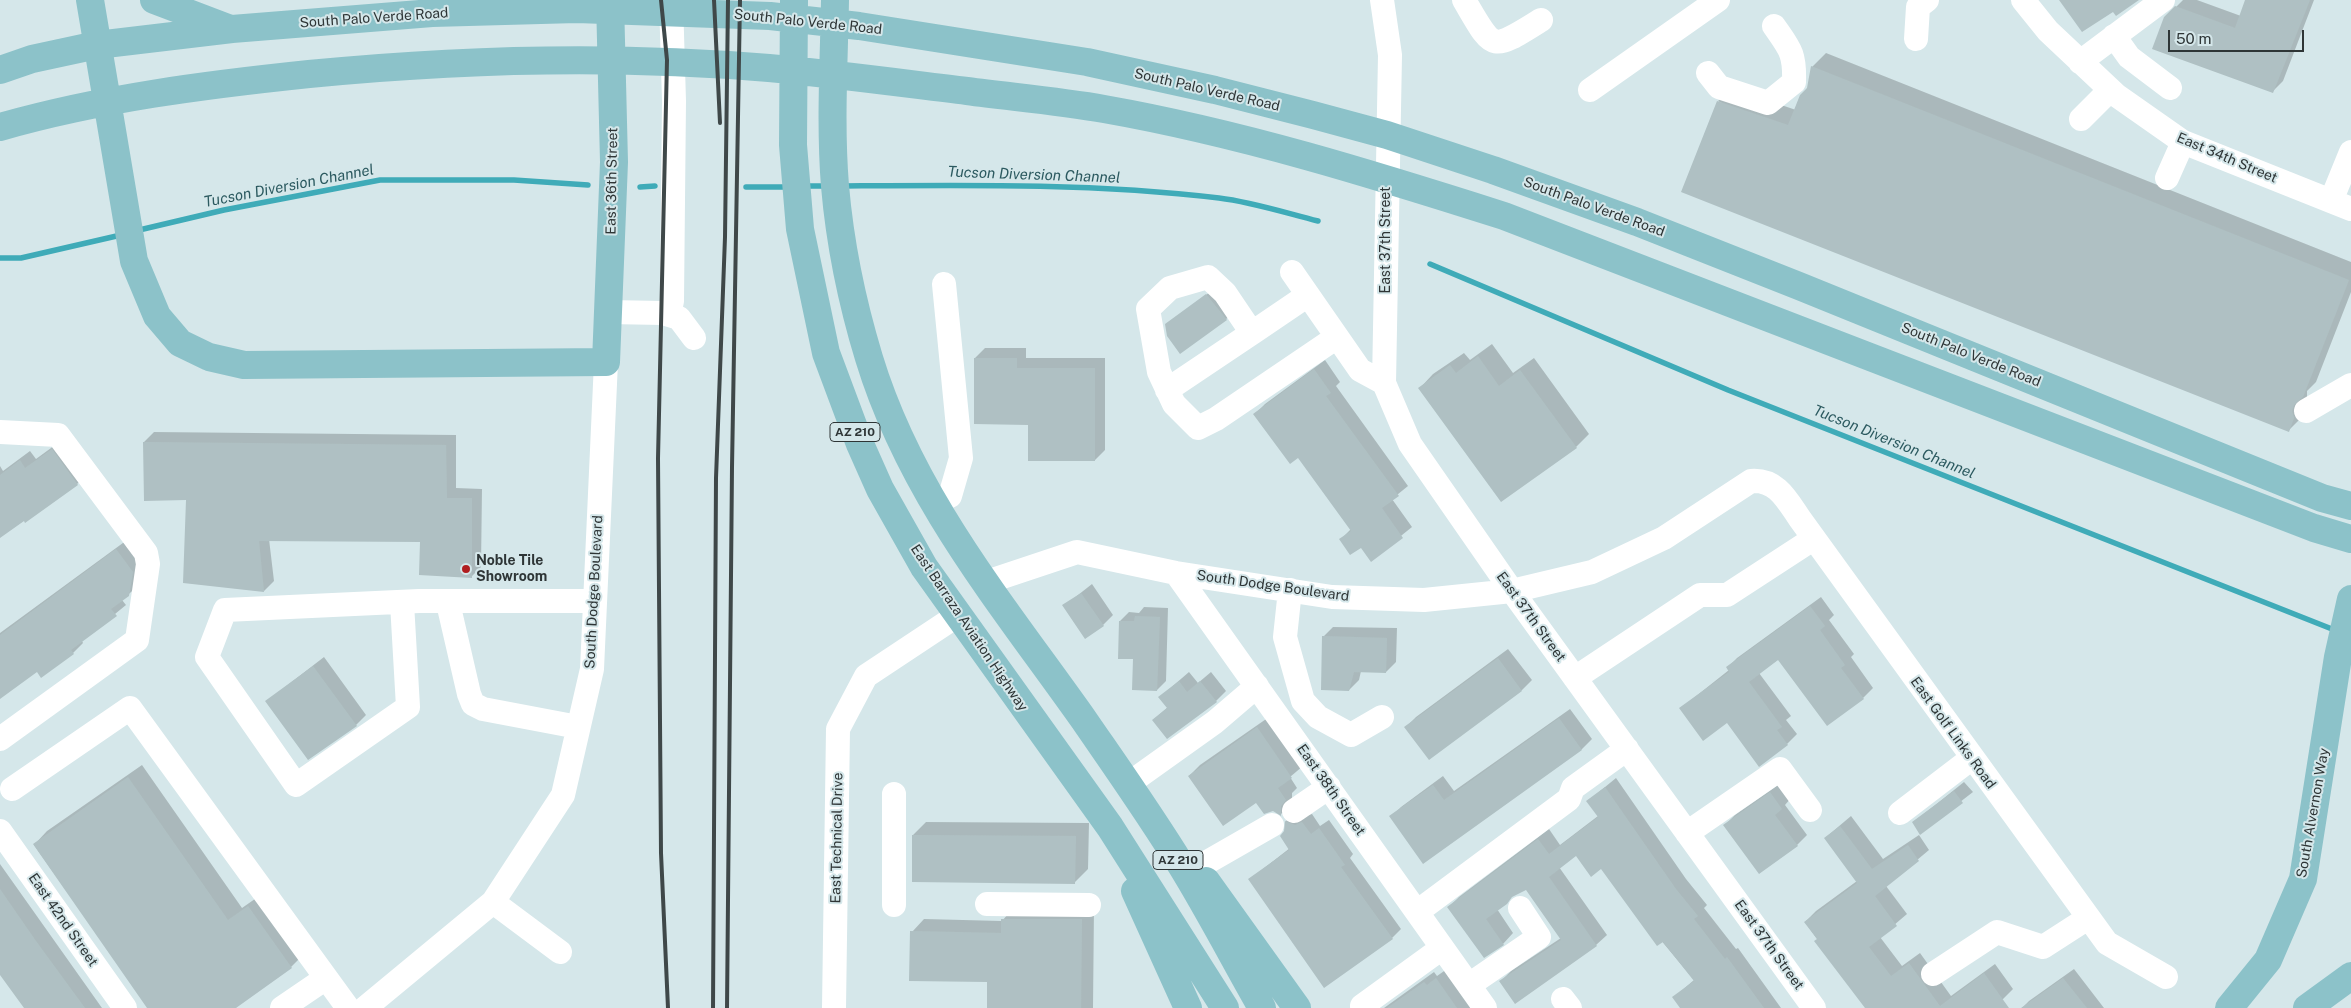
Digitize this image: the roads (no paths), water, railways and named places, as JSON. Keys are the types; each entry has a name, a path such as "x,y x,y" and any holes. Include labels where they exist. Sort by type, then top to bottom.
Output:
{"main road":[{"path":"90,0 134,261 157,316 180,343 209,357 244,365 606,362"},
{"path":"154,0 232,29"},
{"name":"East 36th Street","path":"606,362 614,162 610,0"},
{"name":"East Barraza Aviation Highway","path":"794,0 793,145 800,229 806,269 826,353 860,444 880,490 924,568 1110,827 1225,1008"},
{"name":"AZ 210","path":"835,0 833,144 839,226 848,276 869,359 882,398 903,446 933,504 984,583 1083,719 1181,865 1262,1008"},
{"name":"South Palo Verde Road","path":"0,70 32,59 98,45 232,29 432,13 577,9 770,16 859,26 1087,62 1215,90 1387,135 1637,222 2322,498 2351,506"},
{"path":"0,126 106,100 192,86 397,66 576,61 766,68 863,78 1104,109 1270,146 1386,178 1504,216 2314,528 2351,539"},
{"path":"806,269 846,390 885,475 938,561 952,575 964,583 984,583"},
{"name":"South Alvernon Way","path":"2229,1008 2268,960 2303,879 2344,622 2351,599"},
{"path":"1083,719 1197,868 1297,1008"},
{"path":"1047,741 1095,815 1128,874 1188,1008"},
{"path":"2307,1008 2351,976"}],"street":[{"path":"670,316 672,301 674,101 671,0"},
{"path":"1382,0 1390,55 1386,178"},
{"path":"1464,0 1484,34 1492,41 1506,42 1541,20"},
{"path":"1590,90 1718,0"},
{"path":"1916,40 1918,7 1927,0"},
{"name":"East 34th Street","path":"2023,0 2048,31 2110,90 2183,142 2341,205 2351,152"},
{"path":"2080,62 2163,0"},
{"path":"1708,73 1719,87 1768,102 1794,82 1795,61 1790,49 1774,26"},
{"path":"2114,36 2129,57 2170,88"},
{"path":"2081,119 2110,90"},
{"path":"2166,178 2183,142"},
{"name":"East 37th Street","path":"1386,178 1384,382 1410,444 1512,591 1814,1008"},
{"path":"1292,272 1360,370 1384,382"},
{"path":"1252,333 1225,293 1208,277 1170,288 1148,309 1159,372 1174,404 1198,428 1216,419 1337,337"},
{"path":"933,504 950,496 961,458 944,284"},
{"path":"1167,390 1308,296"},
{"path":"608,312 679,318 694,338"},
{"name":"South Dodge Boulevard","path":"379,1004 493,902 563,795 592,670 606,362"},
{"path":"2306,411 2351,385"},
{"path":"0,432 58,435 148,558 140,634 137,640 0,739"},
{"name":"East Golf Links Road","path":"1751,481 1760,480 1772,484 1782,494 2107,944 2166,977"},
{"name":"South Dodge Boulevard","path":"984,583 1077,552 1176,572 1332,597 1424,600 1512,591 1592,572 1664,538 1751,481"},
{"path":"1575,678 1700,595 1727,595 1813,539"},
{"name":"East 38th Street","path":"1176,572 1485,1008"},
{"path":"1290,590 1285,637 1303,701 1318,717 1351,735 1382,717"},
{"path":"402,603 408,707 296,785 207,658 224,610 402,603 594,601"},
{"path":"448,603 473,704 483,709 578,727"},
{"name":"East Technical Drive","path":"834,1008 838,729 866,676 958,615"},
{"path":"1131,782 1215,722 1257,686"},
{"path":"12,789 130,708 348,1008"},
{"path":"1417,912 1569,799 1573,788 1627,750"},
{"path":"1900,814 1972,758"},
{"path":"1688,833 1780,769 1810,810"},
{"path":"1294,811 1328,787"},
{"path":"894,794 894,905"},
{"path":"1197,868 1272,825"},
{"name":"East 42nd Street","path":"0,831 125,1008"},
{"path":"493,902 560,952"},
{"path":"987,904 1089,905"},
{"path":"1469,985 1539,937 1520,908"},
{"path":"1933,974 1997,932 2043,947 2088,918"},
{"path":"1362,1006 1442,948"},
{"path":"282,1008 326,978"}],"waterway":[{"name":"Tucson Diversion Channel","path":"135,231 224,210 380,180 514,180 588,185"},
{"path":"640,187 655,186"},
{"name":"Tucson Diversion Channel","path":"804,186 827,186"},
{"name":"Tucson Diversion Channel","path":"841,186 1030,186 1172,193 1231,200 1318,221"},
{"name":"Tucson Diversion Channel","path":"746,187 789,187"},
{"name":"Tucson Diversion Channel","path":"0,258 21,258 121,235"},
{"name":"Tucson Diversion Channel","path":"1430,264 1728,390 2337,631"}],"railway":[{"path":"661,0 667,60 658,458 661,853 668,1008"},
{"path":"714,0 720,123"},
{"path":"713,1008 716,478 725,237 728,0"},
{"path":"727,1008 732,467 740,0"}],"place":[{"name":"Noble Tile Showroom","path":"466,569"}]}
